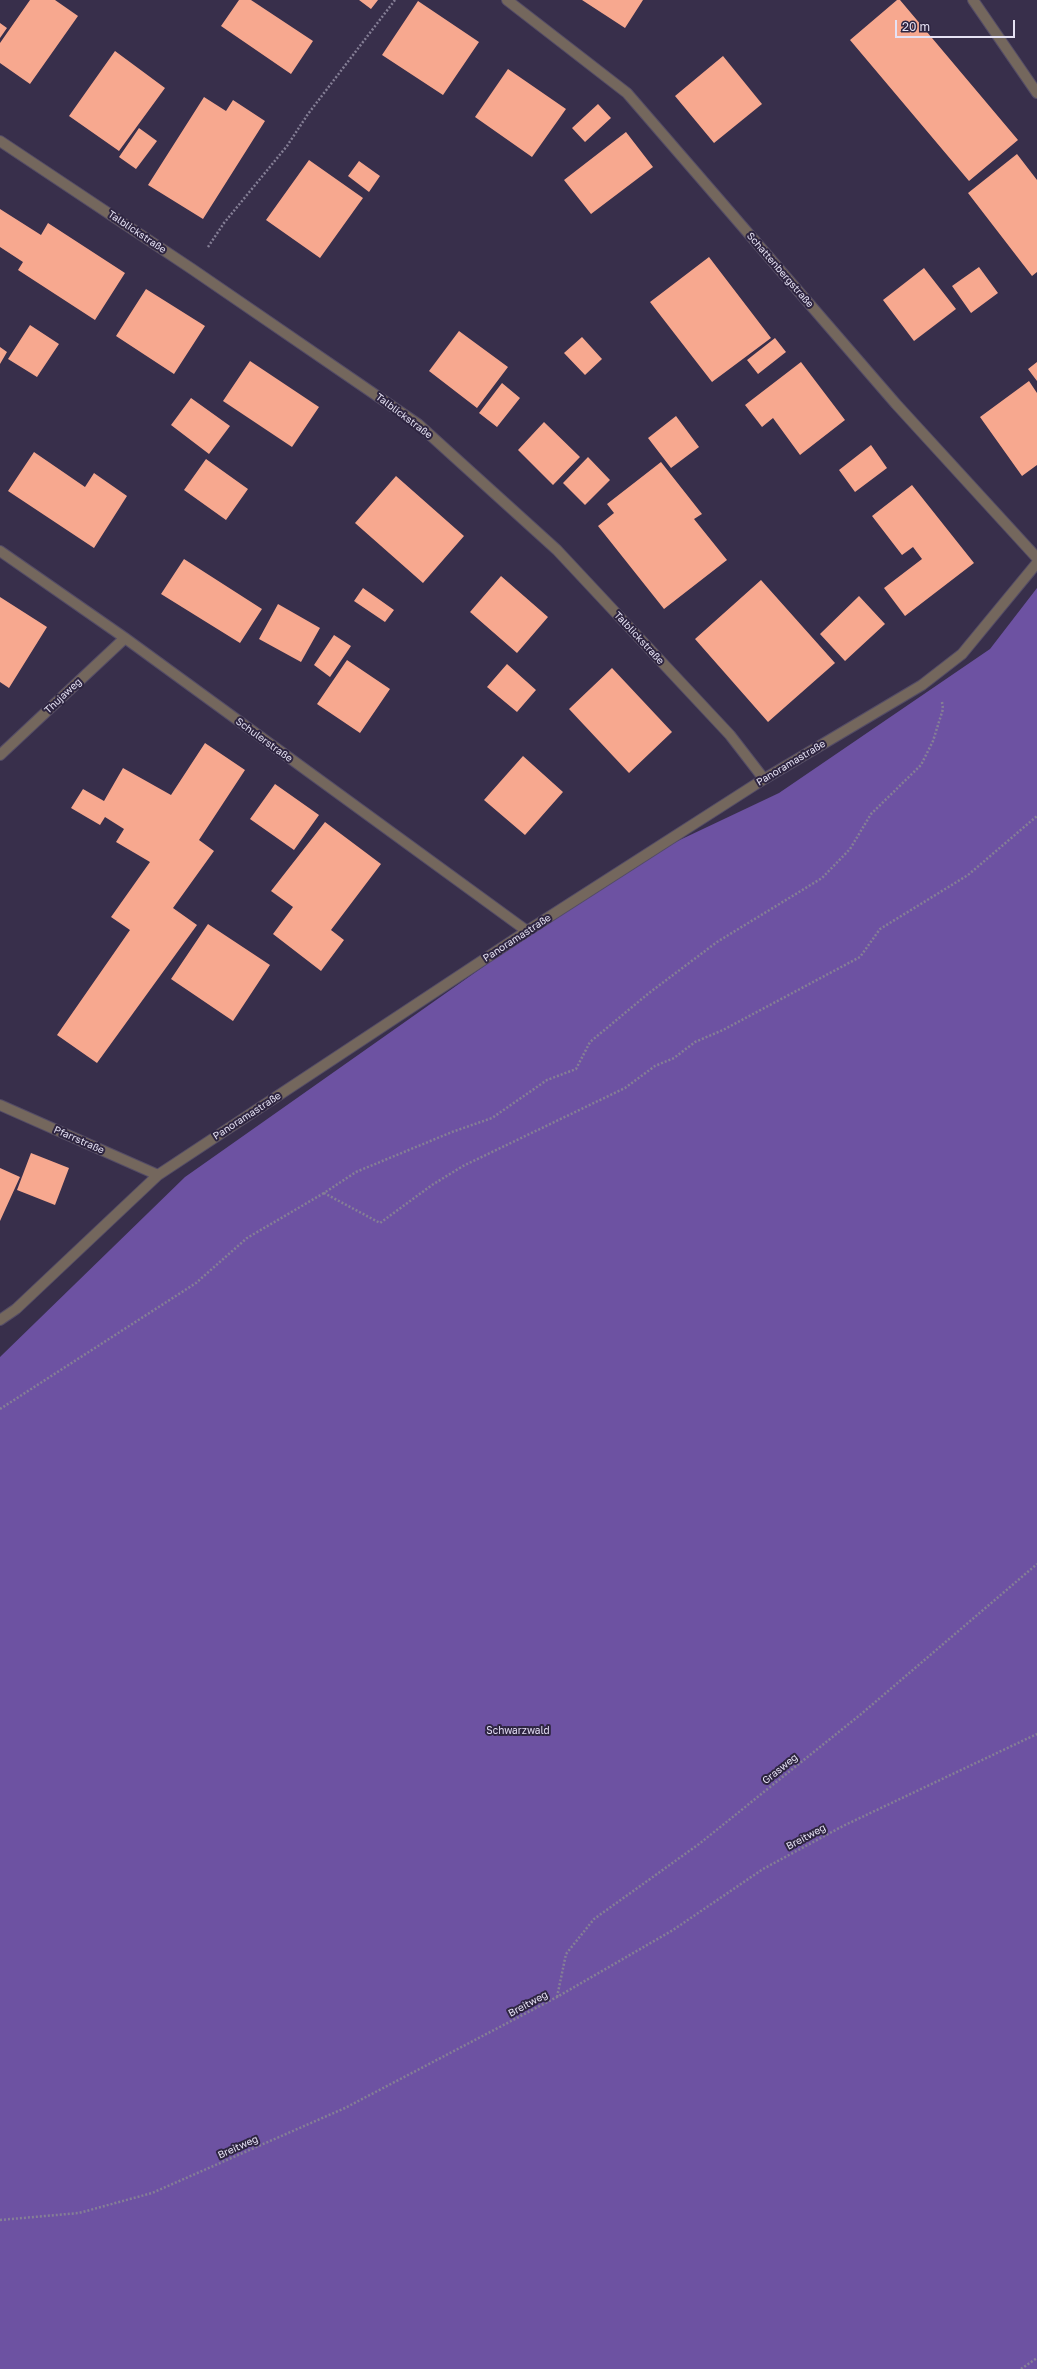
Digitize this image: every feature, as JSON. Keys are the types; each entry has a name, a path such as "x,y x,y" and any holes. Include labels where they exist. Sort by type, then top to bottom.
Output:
{"street":[{"name":"Schattenbergstraße","path":"507,0 627,93 896,404 1037,558"},
{"path":"973,0 1037,93"},
{"name":"Talblickstraße","path":"0,141 192,269 418,424 558,550 730,735 764,779"},
{"name":"Schulerstraße","path":"0,551 125,638 527,931"},
{"name":"Panoramastraße","path":"0,1320 16,1309 158,1175 527,931 764,779 922,685 962,654 1037,563"},
{"name":"Thujaweg","path":"0,755 125,638"},
{"name":"Pfarrstraße","path":"0,1105 158,1175"}],"path":[{"path":"218,232 287,146 308,114 395,0"},
{"path":"0,1409 196,1284 247,1238 324,1193 356,1172 452,1132 492,1118 547,1080 576,1069 590,1042 649,993 717,942 822,878 850,849 871,814 921,765 933,741 943,709 942,700 922,685"},
{"path":"324,1193 380,1223 432,1185 463,1166 619,1091 655,1066 674,1058 695,1042 723,1030 860,957 880,929 968,875 1037,816"},
{"name":"Grasweg","path":"557,1997 566,1954 594,1918 699,1844 854,1720 1037,1564"},
{"name":"Breitweg","path":"0,2220 79,2213 152,2193 345,2108 557,1997 673,1930 763,1869 843,1826 1037,1734"},
{"path":"1021,2369 1037,2358"}],"green space":[{"name":"Schwarzwald","path":"1037,588 1037,2369 0,2369 0,1357 185,1177 629,864 779,793 990,649"}],"building":[{"path":"30,0 55,0 78,16 30,84 0,63 0,43"},
{"path":"239,0 251,0 313,41 291,74 221,26"},
{"path":"359,0 378,0 371,9"},
{"path":"582,0 643,0 625,28"},
{"path":"897,0 900,0 1018,140 969,181 850,40"},
{"path":"418,1 479,42 443,95 382,55"},
{"path":"0,23 7,28 0,38"},
{"path":"115,51 165,88 119,151 69,116"},
{"path":"723,56 762,104 714,143 675,96"},
{"path":"508,69 566,109 532,157 475,117"},
{"path":"204,97 226,111 233,100 265,121 203,219 148,185"},
{"path":"598,104 611,118 585,142 572,128"},
{"path":"139,128 157,141 136,169 119,157"},
{"path":"626,132 653,167 591,214 564,180"},
{"path":"1017,154 1037,180 1037,272 1032,276 968,193"},
{"path":"309,160 363,198 320,258 266,220"},
{"path":"359,161 380,176 369,192 348,176"},
{"path":"0,209 41,235 48,223 125,273 95,320 18,270 23,262 0,247"},
{"path":"709,257 771,338 712,382 650,302"},
{"path":"979,267 998,293 971,313 952,286"},
{"path":"924,268 956,309 914,341 883,300"},
{"path":"146,289 205,326 174,374 116,336"},
{"path":"30,325 59,344 37,377 8,359"},
{"path":"459,331 508,367 477,408 429,371"},
{"path":"582,337 602,359 585,375 564,353"},
{"path":"775,338 786,352 758,374 747,360"},
{"path":"0,347 7,352 0,364"},
{"path":"250,361 319,407 292,447 223,401"},
{"path":"801,362 845,420 800,455 773,418 762,427 745,405"},
{"path":"1037,362 1037,381 1028,369"},
{"path":"1029,381 1037,393 1037,465 1022,476 980,417"},
{"path":"502,383 520,398 497,427 479,413"},
{"path":"191,398 230,426 209,454 171,425"},
{"path":"676,416 699,447 671,468 648,438"},
{"path":"544,422 580,457 553,485 518,450"},
{"path":"871,445 887,468 855,492 839,470"},
{"path":"34,452 85,487 94,473 127,496 94,548 8,491"},
{"path":"588,457 610,480 585,505 563,483"},
{"path":"206,459 248,489 226,520 184,490"},
{"path":"661,462 702,514 694,519 727,560 664,609 598,526 614,513 607,504"},
{"path":"396,476 464,536 423,583 355,523"},
{"path":"912,485 974,563 905,616 884,588 922,559 913,547 902,555 872,516"},
{"path":"184,559 262,609 240,643 161,594"},
{"path":"501,576 548,617 517,653 470,612"},
{"path":"761,580 835,663 768,722 695,639"},
{"path":"363,588 394,610 385,622 354,601"},
{"path":"859,596 885,624 845,661 820,634"},
{"path":"0,597 47,627 9,688 0,682"},
{"path":"278,604 320,628 301,662 259,639"},
{"path":"334,635 351,646 330,677 314,665"},
{"path":"347,660 390,689 360,733 317,704"},
{"path":"507,664 536,690 517,712 487,687"},
{"path":"612,668 672,732 629,773 569,709"},
{"path":"205,743 245,770 199,840 214,851 173,908 197,925 97,1063 57,1035 130,930 111,917 150,862 116,842 124,829 105,817 100,825 71,808 83,789 104,801 123,768 171,795"},
{"path":"523,756 563,792 525,835 484,800"},
{"path":"275,784 319,815 294,850 250,819"},
{"path":"325,822 381,864 331,930 344,940 321,971 273,934 293,907 271,891"},
{"path":"208,924 270,965 233,1021 171,979"},
{"path":"31,1153 69,1168 55,1205 17,1190"},
{"path":"0,1168 20,1177 0,1221"}]}
